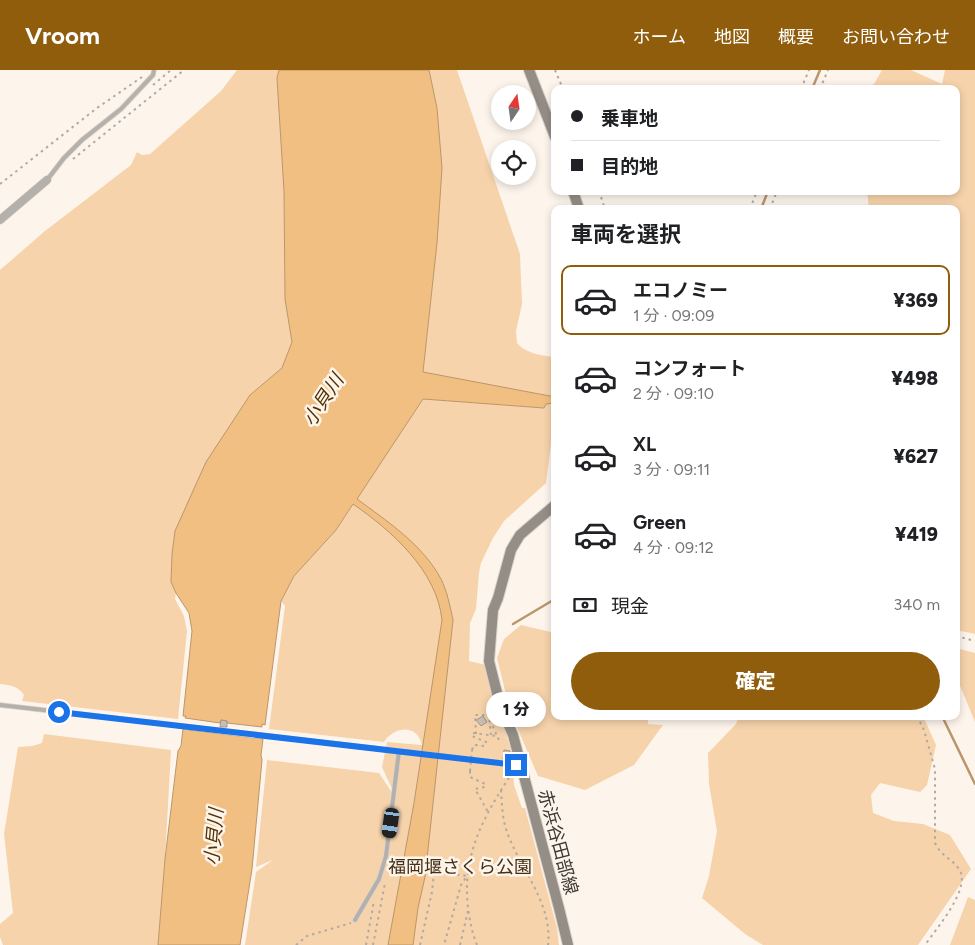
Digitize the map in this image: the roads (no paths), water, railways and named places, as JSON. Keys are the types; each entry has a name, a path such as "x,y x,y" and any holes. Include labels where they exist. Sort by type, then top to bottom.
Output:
{"main road":[{"path":"529,70 551,127"},
{"name":"赤浜谷田部線","path":"551,508 520,535 511,550 498,598 492,610 489,661 500,704 513,735 516,765 568,945"}],"street":[{"path":"0,220 47,180"}],"lane":[{"path":"47,180 64,158 82,140 121,109 153,75 154,70"},
{"path":"0,705 516,765"},
{"path":"355,920 379,879 386,856 399,751"}],"water":[{"name":"小貝川","path":"279,70 429,70 437,108 442,168 437,243 423,372 551,396 551,403 546,404 544,408 423,399 357,499 404,534 424,555 441,579 453,620 425,877 418,908 413,945 388,945 414,803 442,620 438,602 422,569 397,540 353,504 336,530 294,576 281,601 265,725 262,724 262,727 227,723 227,721 221,720 220,723 185,718 186,716 183,716 192,631 189,613 171,582 175,531 206,462 250,395 282,368 292,342 285,299 284,191 277,78"},
{"name":"小貝川","path":"183,729 263,739 252,869 240,945 158,945 165,859 178,751 181,746"}],"waterway":[{"path":"814,85 820,70"},
{"path":"763,205 766,195"},
{"path":"513,624 551,601"},
{"path":"944,720 975,784"}],"park label":[{"name":"福岡堰さくら公園","path":"460,867"}]}
